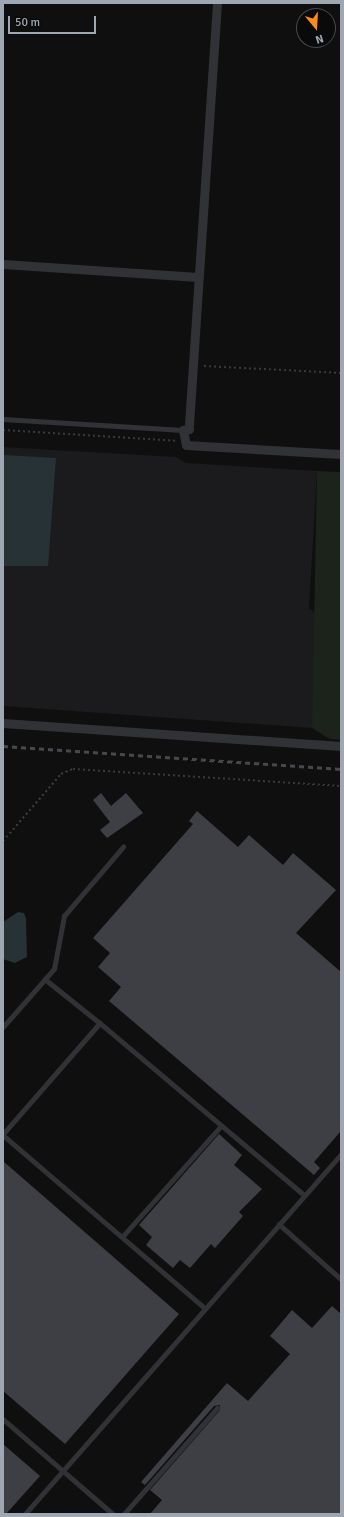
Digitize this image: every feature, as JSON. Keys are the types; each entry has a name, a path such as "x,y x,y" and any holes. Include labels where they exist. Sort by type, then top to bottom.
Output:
{"street":[{"path":"217,3 189,430 183,430 186,445 341,454"},
{"path":"3,264 198,277"},
{"path":"3,723 341,746"}],"lane":[{"path":"3,419 183,430"},
{"path":"3,1027 54,969 64,916 122,847"},
{"path":"45,979 100,1023 304,1196"},
{"path":"100,1023 3,1134 205,1308"},
{"path":"122,1237 221,1126"},
{"path":"25,1514 341,1154"},
{"path":"279,1224 341,1279"},
{"path":"124,1514 217,1408"},
{"path":"3,1419 113,1514"}],"path":[{"path":"194,365 341,374"},
{"path":"3,430 185,440"},
{"path":"3,841 61,774 73,768 341,786"}],"shaded area":[{"path":"3,447 176,457 186,463 317,471 309,608 320,618 312,728 3,706"},
{"path":"3,455 56,458 48,566 3,566"},
{"path":"317,471 341,472 341,740 330,739 312,728"},
{"path":"18,912 24,913 26,919 27,957 15,963 3,959 3,922"}],"building":[{"path":"101,793 111,806 126,793 143,813 107,838 100,830 110,822 93,800"},
{"path":"197,811 238,847 249,835 283,865 293,853 336,890 296,933 341,972 341,1131 314,1162 320,1168 314,1175 109,1001 121,987 98,967 110,953 93,938 193,824 189,821"},
{"path":"219,1134 242,1155 234,1165 262,1189 239,1212 243,1216 215,1248 211,1244 190,1268 180,1260 173,1268 146,1245 152,1237 139,1225"},
{"path":"3,1161 179,1314 65,1444 3,1391"},
{"path":"332,1306 341,1314 341,1514 150,1514 162,1500 150,1490 220,1410 220,1405 214,1406 145,1485 141,1482 227,1383 248,1401 290,1354 270,1336 292,1310 312,1328"},
{"path":"3,1444 40,1476 6,1514 3,1514"}],"railway":[{"path":"3,746 341,769"}]}
